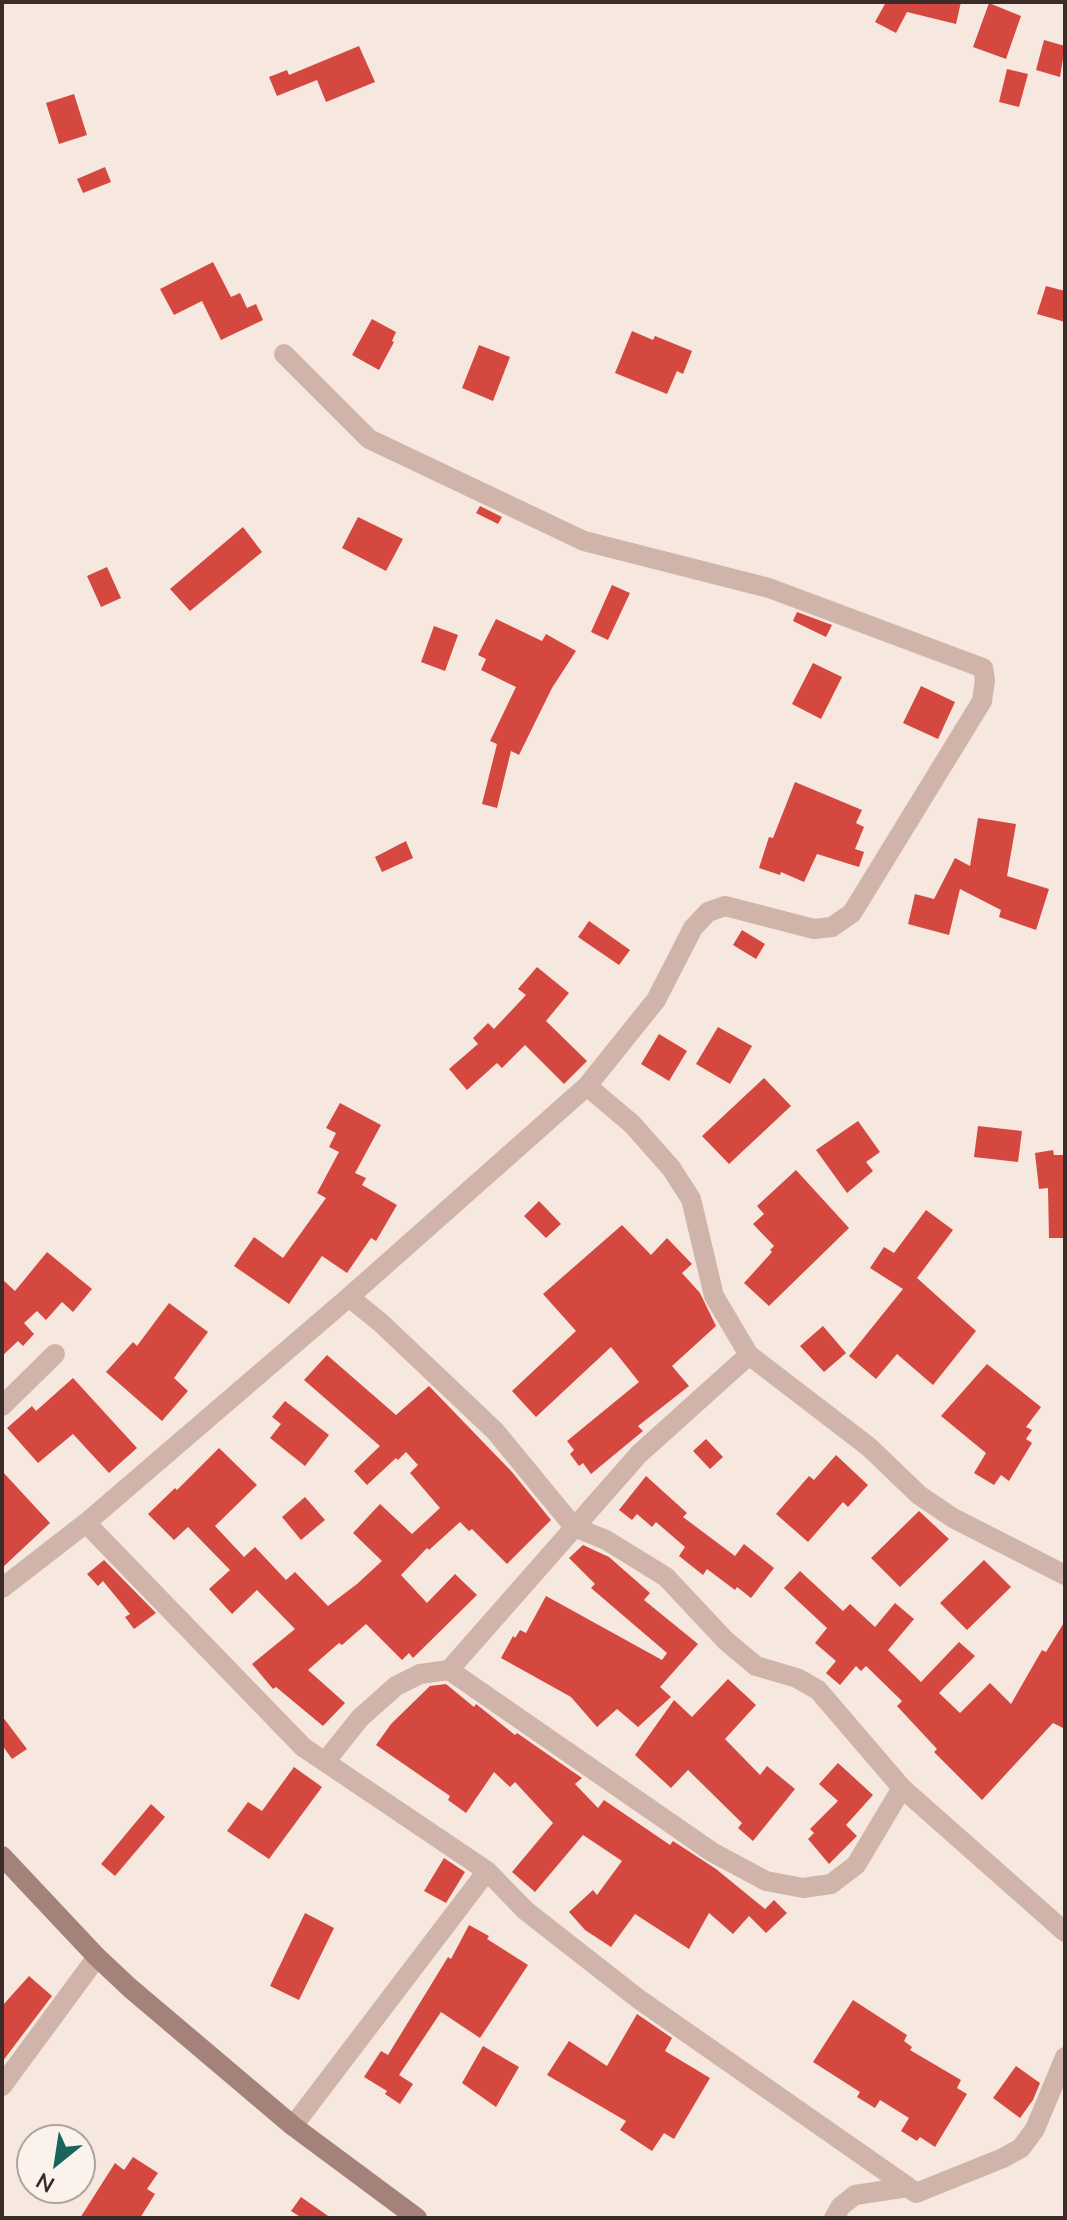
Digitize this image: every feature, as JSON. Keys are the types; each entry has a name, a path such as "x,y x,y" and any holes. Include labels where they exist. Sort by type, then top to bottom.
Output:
{"main road":[{"path":"2,1856 97,1957 293,2126 417,2218"}],"street":[{"path":"2,1588 86,1523 349,1297 587,1086 656,1000 693,928 708,912 725,906 814,929 832,927 852,913 982,701 983,668 769,588 584,541 369,439 284,354"},
{"path":"587,1086 632,1124 671,1168 691,1199 714,1296 749,1355 869,1447 919,1495 953,1518 1065,1575"},
{"path":"349,1297 381,1323 495,1431 574,1527 606,1540 666,1577 726,1641 756,1666 797,1678 818,1690 902,1788 1065,1932"},
{"path":"2,1406 55,1354"},
{"path":"325,1762 360,1718 396,1686 420,1674 449,1670 639,1454 749,1355"},
{"path":"86,1523 303,1747 487,1871 525,1910 640,2000 916,2193 1021,2148 1035,2129 1065,2057"},
{"path":"449,1670 712,1852 766,1881 803,1888 831,1884 856,1865 902,1788"},
{"path":"293,2126 487,1871"},
{"path":"2,2086 97,1957"},
{"path":"834,2218 841,2206 855,2195 908,2187"}],"building":[{"path":"886,2 961,2 956,24 907,12 896,33 875,22"},
{"path":"989,3 1021,16 1006,59 973,47"},
{"path":"1044,40 1065,46 1060,77 1036,70"},
{"path":"359,46 375,82 326,102 317,80 277,96 269,77 287,70 289,75"},
{"path":"1007,69 1028,74 1019,107 999,102"},
{"path":"74,94 87,135 59,144 46,103"},
{"path":"105,167 111,182 83,193 77,179"},
{"path":"213,262 231,297 240,293 247,308 256,304 263,320 221,340 202,301 174,315 160,289"},
{"path":"1046,286 1065,291 1065,322 1037,314"},
{"path":"372,319 396,332 379,370 352,355"},
{"path":"632,331 653,340 655,336 692,351 683,374 677,371 667,394 615,373"},
{"path":"479,345 510,357 493,401 462,388"},
{"path":"480,506 502,517 498,524 476,513"},
{"path":"358,517 403,539 386,571 342,548"},
{"path":"243,527 262,552 190,611 170,589"},
{"path":"107,567 121,598 101,607 87,576"},
{"path":"612,585 630,593 608,640 591,632"},
{"path":"797,612 832,625 826,637 793,621"},
{"path":"496,619 542,641 546,634 576,651 552,688 519,755 511,751 497,808 482,804 497,744 490,741 516,687 481,670 486,659 478,655"},
{"path":"434,626 458,635 445,671 421,662"},
{"path":"813,663 842,677 821,719 792,704"},
{"path":"921,686 955,702 938,739 903,723"},
{"path":"795,782 862,810 856,823 864,827 855,849 864,852 859,867 817,854 804,882 781,872 780,875 759,868 769,837 773,838"},
{"path":"978,818 1016,824 1007,876 1049,889 1036,930 999,917 1001,910 960,889 949,935 908,924 915,894 934,899 955,858 970,866"},
{"path":"406,841 413,858 382,872 375,857"},
{"path":"589,921 630,950 619,965 578,937"},
{"path":"742,930 765,944 756,959 733,945"},
{"path":"537,967 569,993 546,1021 587,1061 564,1084 525,1045 502,1068 497,1063 467,1090 449,1069 478,1044 473,1038 488,1023 494,1029 526,995 518,989"},
{"path":"718,1027 752,1046 730,1084 696,1064"},
{"path":"659,1034 687,1051 669,1081 641,1064"},
{"path":"764,1078 791,1106 729,1164 702,1136"},
{"path":"340,1103 381,1125 355,1173 366,1178 362,1185 397,1205 376,1241 371,1238 347,1273 322,1256 289,1304 234,1266 254,1237 283,1258 326,1198 317,1193 339,1152 329,1147 336,1133 326,1128"},
{"path":"858,1121 880,1152 866,1162 873,1171 847,1193 816,1150"},
{"path":"978,1126 1022,1131 1018,1162 974,1157"},
{"path":"1053,1150 1054,1155 1065,1155 1065,1238 1049,1238 1048,1188 1039,1189 1035,1153"},
{"path":"796,1170 849,1228 769,1306 744,1283 774,1246 753,1224 764,1214 757,1206"},
{"path":"539,1201 561,1224 546,1238 524,1216"},
{"path":"926,1210 953,1230 917,1278 976,1331 933,1385 897,1354 876,1379 849,1356 903,1289 870,1268 884,1247 894,1253"},
{"path":"622,1225 651,1255 667,1238 692,1264 682,1273 700,1293 716,1326 672,1366 689,1386 638,1426 643,1431 591,1474 583,1463 579,1466 570,1454 574,1450 567,1441 639,1382 611,1347 536,1417 512,1391 576,1331 543,1294"},
{"path":"47,1252 92,1289 73,1312 62,1302 46,1320 37,1311 24,1323 34,1334 23,1346 18,1341 2,1356 2,1279 15,1291"},
{"path":"169,1303 208,1332 174,1378 188,1391 162,1421 106,1372 133,1342 137,1346"},
{"path":"823,1326 846,1353 824,1372 800,1346"},
{"path":"327,1355 396,1415 429,1386 512,1472 551,1520 507,1564 472,1529 469,1531 460,1522 429,1550 427,1548 401,1575 427,1603 455,1574 477,1595 413,1658 409,1653 402,1660 366,1624 342,1645 339,1643 308,1670 345,1703 323,1726 276,1687 273,1689 252,1664 295,1629 257,1590 232,1614 209,1589 230,1570 188,1527 174,1540 148,1514 219,1448 257,1485 215,1526 244,1557 255,1547 286,1580 295,1572 328,1606 357,1584 382,1561 353,1533 380,1504 412,1534 440,1508 410,1473 418,1465 406,1452 367,1485 354,1471 380,1446 304,1380"},
{"path":"987,1364 1041,1407 1026,1427 1032,1430 1026,1439 1032,1443 1009,1481 1001,1475 994,1485 974,1473 986,1453 941,1416"},
{"path":"73,1378 137,1448 109,1473 73,1434 38,1463 7,1428 32,1406 36,1411"},
{"path":"285,1401 329,1435 305,1466 270,1438 281,1424 272,1417"},
{"path":"706,1439 723,1457 710,1469 693,1451"},
{"path":"836,1455 868,1485 848,1507 843,1502 808,1542 776,1514 809,1476 814,1480"},
{"path":"2,1471 50,1523 2,1568"},
{"path":"646,1476 687,1513 683,1517 735,1556 744,1544 774,1568 751,1598 707,1569 703,1575 679,1556 685,1547 656,1522 652,1527 637,1514 632,1520 619,1510"},
{"path":"305,1497 325,1520 301,1540 282,1517"},
{"path":"919,1511 949,1539 900,1587 871,1558"},
{"path":"583,1545 609,1557 650,1593 644,1600 698,1644 660,1687 671,1697 638,1727 617,1709 597,1727 571,1697 501,1658 513,1636 515,1638 520,1630 526,1633 546,1596 662,1660 667,1653 591,1588 595,1584 569,1558"},
{"path":"104,1560 156,1613 134,1629 125,1617 130,1614 103,1581 98,1586 87,1574"},
{"path":"984,1560 1011,1587 967,1630 940,1603"},
{"path":"800,1571 843,1611 850,1604 875,1627 895,1603 914,1619 888,1650 921,1682 959,1642 975,1656 939,1693 960,1713 990,1683 1011,1704 1042,1650 1046,1652 1065,1621 1065,1729 1053,1723 982,1800 934,1752 937,1749 897,1706 902,1701 866,1666 861,1671 856,1666 840,1685 826,1673 836,1661 815,1643 827,1628 784,1588"},
{"path":"728,1679 756,1705 725,1739 760,1775 767,1766 795,1789 753,1841 738,1828 742,1823 688,1770 671,1788 635,1755 674,1700 692,1717"},
{"path":"446,1684 474,1707 476,1704 515,1735 517,1733 582,1778 575,1784 598,1808 604,1800 670,1845 673,1841 716,1869 765,1909 774,1900 787,1913 766,1933 749,1916 733,1934 709,1913 689,1949 635,1914 611,1947 585,1930 569,1912 593,1890 597,1895 622,1861 583,1835 535,1892 512,1872 553,1823 515,1782 510,1787 494,1772 466,1813 448,1800 450,1796 376,1745 391,1724 430,1686"},
{"path":"2,1716 27,1749 12,1759 2,1745"},
{"path":"838,1763 873,1795 846,1825 857,1836 829,1864 808,1839 814,1833 810,1829 838,1801 819,1784"},
{"path":"294,1767 322,1787 269,1859 227,1831 248,1802 262,1811"},
{"path":"151,1804 165,1817 115,1876 101,1864"},
{"path":"444,1858 465,1872 446,1903 424,1891"},
{"path":"305,1913 334,1928 299,2000 270,1986"},
{"path":"469,1925 528,1965 480,2038 441,2012 399,2075 413,2084 400,2104 385,2094 387,2091 364,2077 381,2051 388,2055 448,1957 451,1959"},
{"path":"29,1976 52,1996 2,2062 2,2006"},
{"path":"853,2000 907,2035 904,2041 912,2047 910,2050 961,2080 957,2088 967,2094 935,2147 920,2137 917,2141 901,2131 909,2118 880,2100 875,2108 857,2097 860,2092 813,2062"},
{"path":"637,2014 672,2038 665,2051 710,2078 674,2139 664,2133 652,2151 620,2130 626,2121 547,2075 569,2041 607,2066"},
{"path":"483,2046 519,2067 496,2107 462,2083"},
{"path":"1016,2066 1040,2083 1020,2118 993,2098"},
{"path":"133,2157 158,2173 147,2189 155,2194 140,2218 80,2218 89,2204 96,2204 96,2193 115,2163 124,2170"},
{"path":"301,2197 331,2218 302,2218 291,2211"}]}
